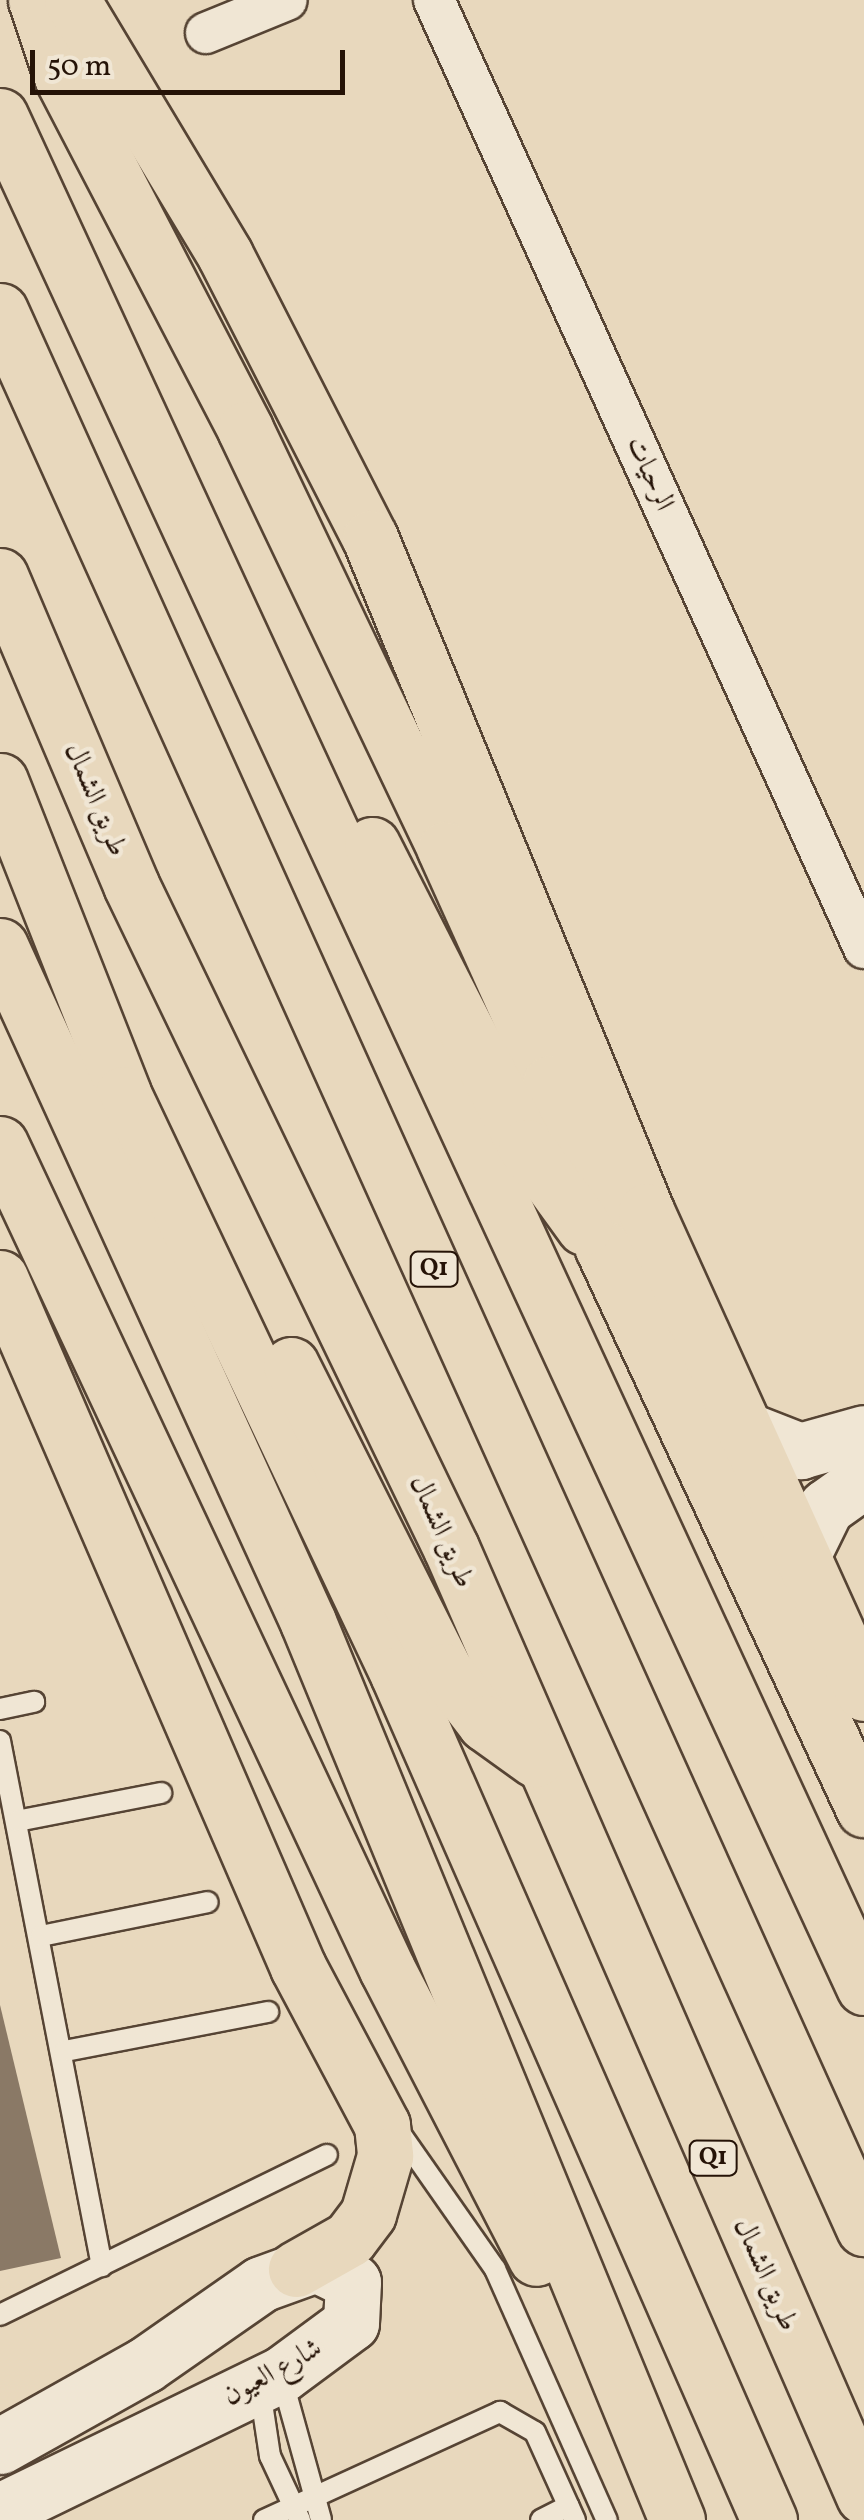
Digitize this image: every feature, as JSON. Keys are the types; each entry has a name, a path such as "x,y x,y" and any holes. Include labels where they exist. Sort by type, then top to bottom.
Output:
{"highway":[{"path":"36,0 62,77 244,428 446,849 550,1083 603,1248 864,1808"},
{"path":"72,0 225,256 370,538 738,1427 864,1693"},
{"path":"0,116 222,604 864,1987"},
{"name":"Q1","path":"0,311 864,2228"},
{"name":"طريق الشمال","path":"0,576 132,885 450,1548 538,1761 864,2496"},
{"path":"222,604 283,670 526,1147 603,1248"},
{"path":"0,781 123,1094 510,1934 769,2520"},
{"path":"0,946 308,1622 674,2520"},
{"path":"80,977 130,1049 446,1672 485,1723 538,1761"},
{"path":"0,1144 387,1969 674,2520"},
{"path":"0,1278 298,1967 372,2096 386,2156 368,2214 350,2239 296,2269"},
{"path":"308,1622 372,1701 510,1934"}],"main road":[{"path":"738,1427 800,1451 864,1433"},
{"path":"800,1560 826,1507 864,1480"},
{"path":"0,2446 296,2269"},
{"name":"شارع العيون","path":"0,2511 271,2378 357,2310 344,2271 296,2269"}],"street":[{"path":"206,33 287,0"},
{"name":"الرحيات","path":"434,0 864,948"}],"lane":[{"path":"0,1709 34,1702"},
{"path":"0,1741 64,2051 102,2266"},
{"path":"16,1821 160,1793"},
{"path":"40,1936 208,1902"},
{"path":"64,2051 268,2012"},
{"path":"372,2096 495,2269 607,2520"},
{"path":"0,2315 327,2154"},
{"path":"271,2378 321,2520"},
{"path":"271,2378 262,2425 296,2513"},
{"path":"264,2520 296,2513 314,2494 500,2412 534,2432 572,2513 541,2520"}],"building":[{"path":"0,2005 61,2258 0,2271"}]}
